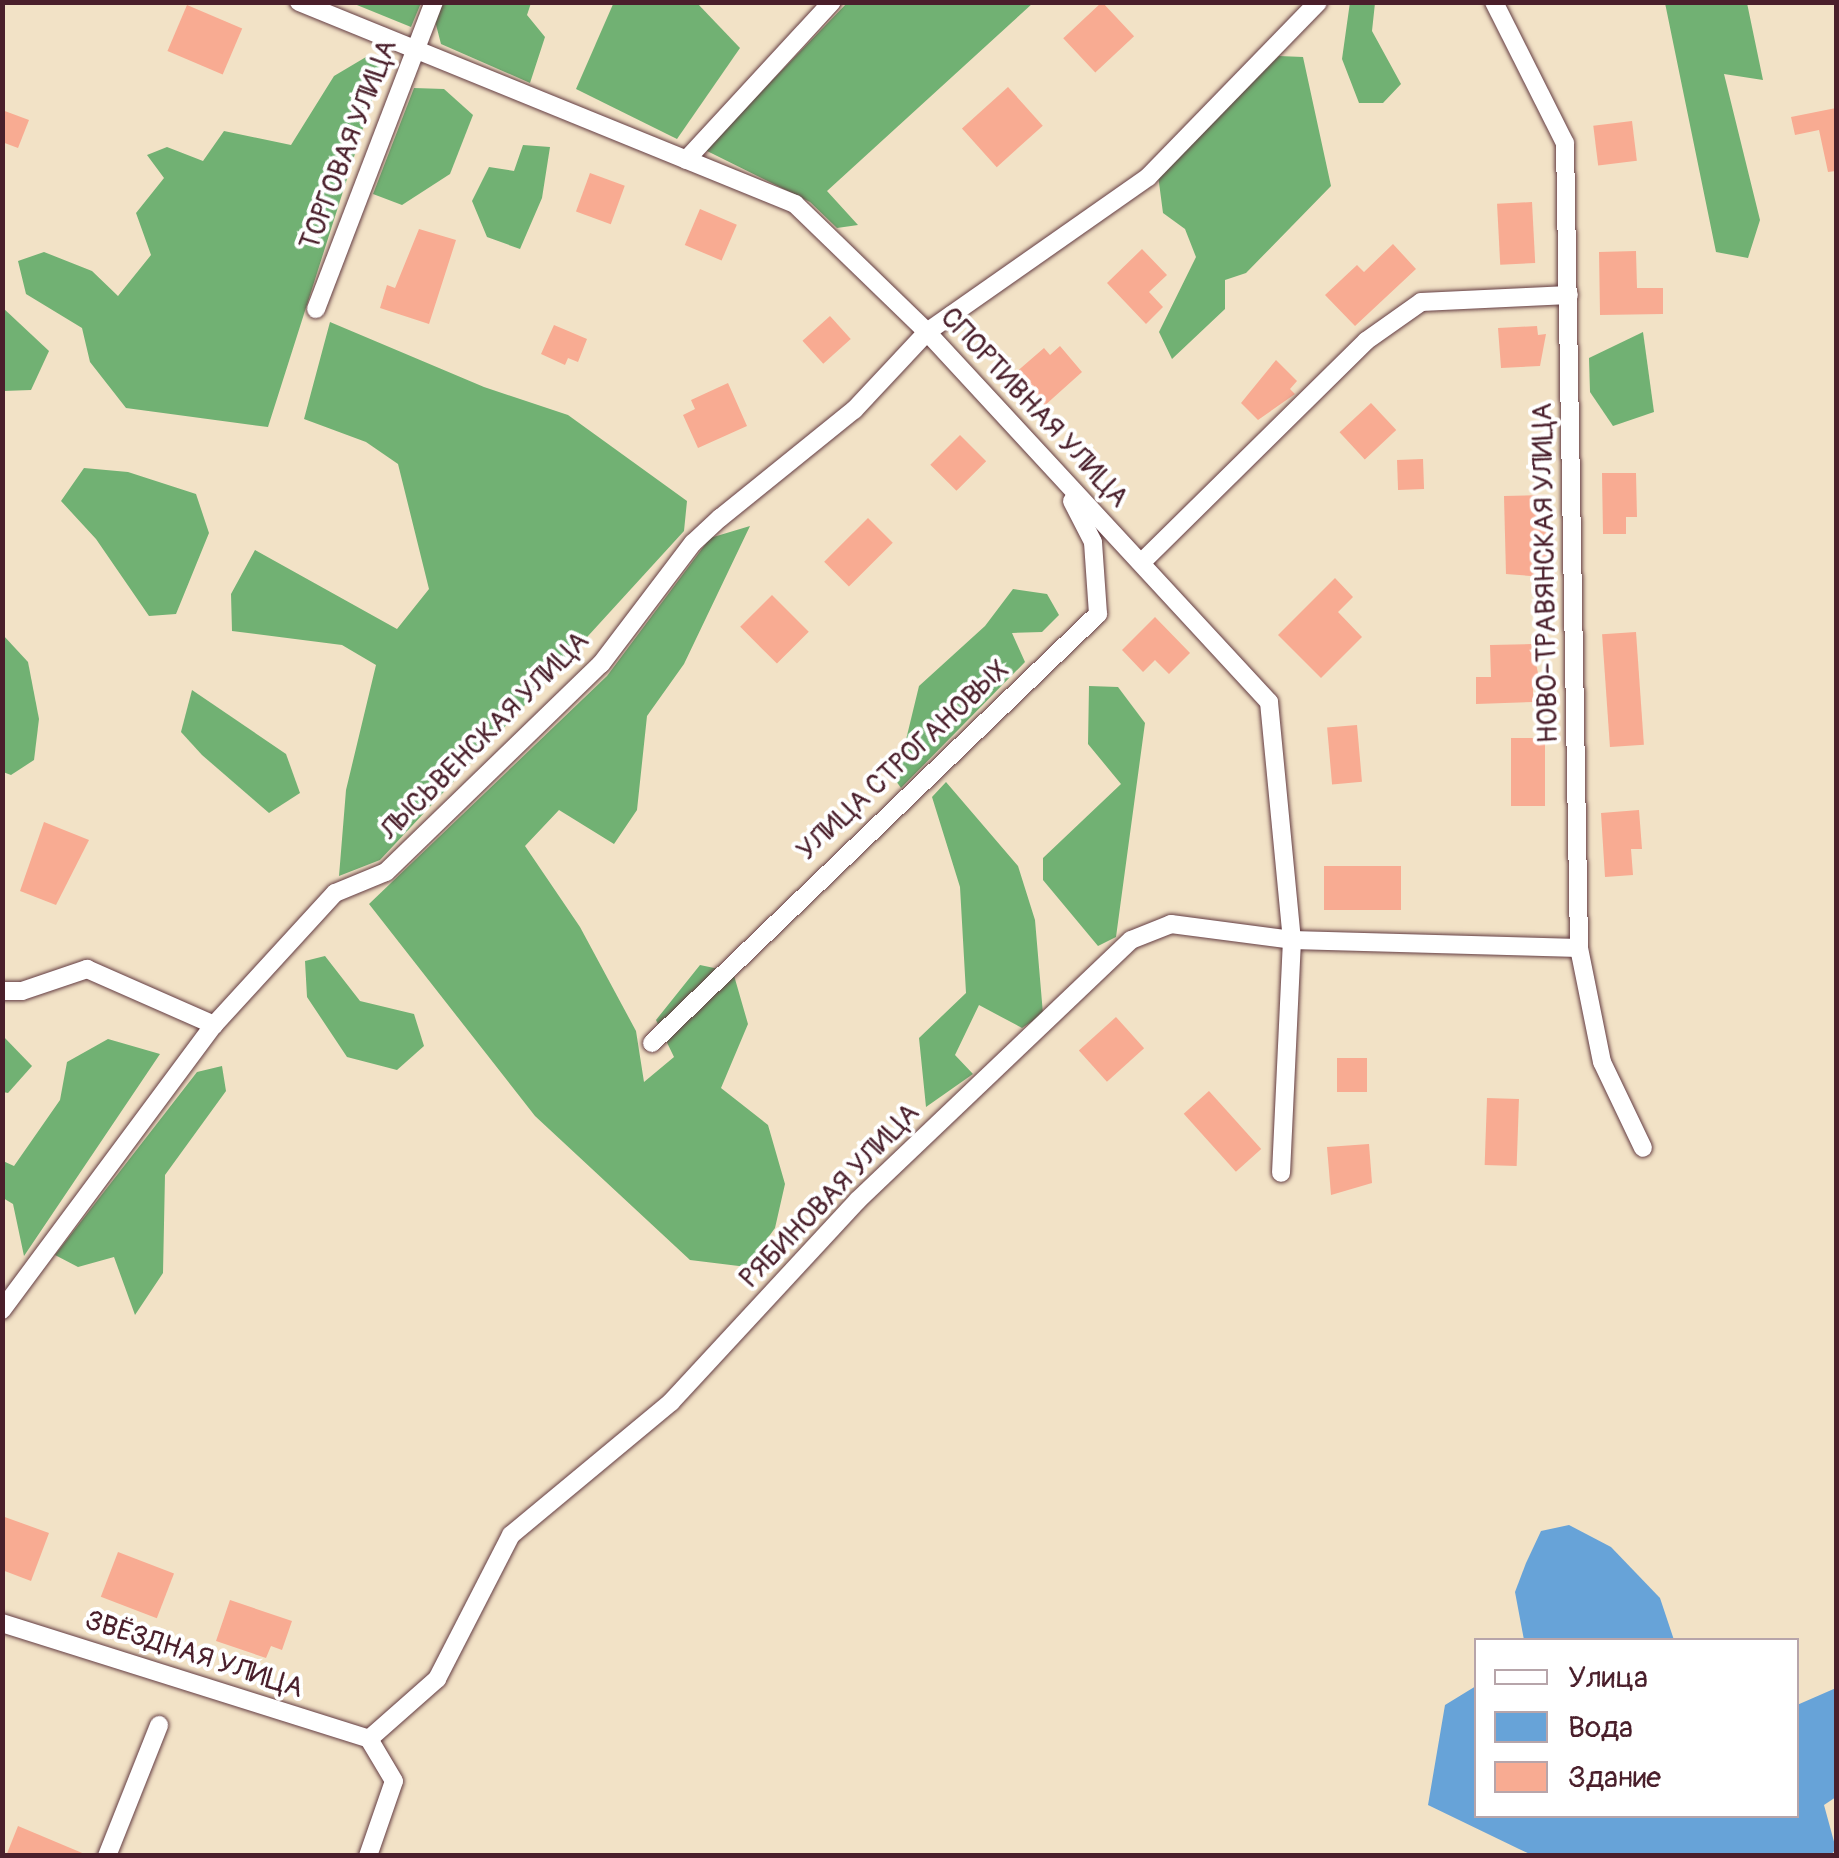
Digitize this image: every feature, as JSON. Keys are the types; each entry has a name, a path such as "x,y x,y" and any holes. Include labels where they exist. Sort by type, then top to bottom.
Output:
{"street":[{"name":"СПОРТИВНАЯ УЛИЦА","path":"300,2 794,204 927,332 1065,488 1142,562 1270,702 1292,940 1281,1173"},
{"name":"ТОРГОВАЯ УЛИЦА","path":"316,308 434,2"},
{"path":"686,160 832,2"},
{"name":"ЛЫСЬВЕНСКАЯ УЛИЦА","path":"2,1310 214,1025 335,892 386,872 601,664 693,543 854,410 927,332 1148,177 1318,2"},
{"name":"НОВО-ТРАВЯНСКАЯ УЛИЦА","path":"1494,2 1565,143 1579,948 1602,1062 1643,1148"},
{"path":"1142,562 1366,341 1420,302 1569,294"},
{"name":"УЛИЦА СТРОГАНОВЫХ","path":"652,1043 1098,614 1093,542 1065,488"},
{"name":"РЯБИНОВАЯ УЛИЦА","path":"369,1740 437,1679 511,1536 672,1402 858,1200 1131,940 1171,924 1292,940 1579,948"},
{"path":"2,991 22,992 87,969 214,1025"},
{"name":"ЗВЁЗДНАЯ УЛИЦА","path":"2,1623 369,1740"},
{"path":"107,1856 160,1726"},
{"path":"368,1856 394,1781 369,1740"}],"green space":[{"path":"614,2 697,3 740,48 677,139 576,89"},
{"path":"1350,2 1375,3 1372,31 1401,84 1383,103 1359,103 1342,59"},
{"path":"352,3 421,3 411,27"},
{"path":"443,3 531,3 527,15 545,37 530,83 441,44 434,17"},
{"path":"847,3 1033,3 827,191 858,225 837,228 810,202 705,150"},
{"path":"1665,3 1747,3 1763,80 1724,74 1760,220 1748,258 1716,252"},
{"path":"1279,56 1303,57 1331,186 1246,273 1225,280 1225,309 1172,359 1159,332 1196,257 1185,229 1163,213 1158,175"},
{"path":"366,57 382,69 268,427 126,408 90,362 82,328 26,294 18,261 44,252 92,271 118,296 151,255 136,213 164,178 147,155 167,147 203,161 224,131 291,145 334,76"},
{"path":"414,88 444,89 473,115 450,174 402,205 373,194"},
{"path":"523,145 550,147 542,198 520,249 487,237 472,201 489,167 514,171"},
{"path":"2,307 49,351 31,390 3,391"},
{"path":"330,322 484,387 568,415 687,501 684,531 514,717 380,860 339,876 346,790 376,665 342,645 232,631 231,594 255,550 397,629 429,589 398,464 366,442 304,419"},
{"path":"1643,332 1654,412 1613,426 1590,392 1589,358"},
{"path":"84,468 128,472 196,494 209,533 176,614 149,616 96,539 61,501"},
{"path":"750,526 684,664 647,716 637,810 614,844 559,810 525,846 580,927 636,1031 644,1082 674,1057 656,1020 700,965 733,972 748,1024 721,1088 768,1125 785,1184 775,1228 747,1267 690,1260 535,1116 369,904 607,676 710,538"},
{"path":"1013,589 1047,594 1059,615 1042,632 1012,633 1025,662 901,788 896,781 919,686 985,626"},
{"path":"3,635 28,662 39,719 34,760 11,775 3,772"},
{"path":"1089,686 1118,687 1145,723 1116,937 1098,946 1043,880 1043,858 1121,784 1088,744"},
{"path":"192,690 286,754 300,793 269,813 202,755 181,732"},
{"path":"946,782 1018,866 1035,920 1043,1014 1022,1028 979,1005 955,1055 973,1074 926,1107 919,1038 966,993 960,887 932,797"},
{"path":"325,956 360,1001 414,1014 424,1046 397,1070 347,1057 307,997 305,961"},
{"path":"2,1035 32,1066 8,1093 3,1092"},
{"path":"108,1039 160,1054 24,1256 13,1204 3,1198 3,1161 14,1166 60,1100 67,1062"},
{"path":"222,1066 226,1091 165,1175 163,1273 135,1315 114,1257 78,1267 55,1255 197,1072"}],"water":[{"path":"1569,1525 1611,1547 1660,1598 1673,1638 1524,1638 1515,1592 1541,1531"},
{"path":"1474,1687 1474,1818 1799,1818 1799,1704 1836,1688 1836,1797 1824,1805 1836,1849 1830,1856 1534,1856 1428,1805 1445,1705"}],"building":[{"path":"1102,2 1134,36 1095,73 1063,38"},
{"path":"187,5 242,28 223,74 167,51"},
{"path":"1008,87 1043,126 997,167 962,128"},
{"path":"1836,108 1836,171 1828,172 1819,130 1795,135 1791,117"},
{"path":"2,110 29,120 18,148 2,142"},
{"path":"1632,121 1637,161 1598,165 1593,126"},
{"path":"590,173 625,186 611,224 576,212"},
{"path":"1532,202 1535,263 1500,265 1497,204"},
{"path":"700,209 737,225 722,261 685,245"},
{"path":"419,229 456,240 429,324 380,308 387,285 395,288"},
{"path":"1393,244 1416,269 1355,326 1325,295 1357,265 1364,272"},
{"path":"1142,249 1167,275 1149,292 1163,307 1146,324 1107,283"},
{"path":"1636,251 1637,288 1663,288 1663,314 1600,315 1599,252"},
{"path":"830,316 851,339 823,364 803,341"},
{"path":"554,325 587,339 578,362 568,358 565,365 541,354"},
{"path":"1537,326 1538,335 1546,334 1540,366 1501,368 1498,328"},
{"path":"1060,346 1082,372 1043,407 1014,374 1044,348 1050,355"},
{"path":"1276,360 1297,381 1290,389 1295,394 1258,420 1241,403"},
{"path":"728,383 747,426 698,448 683,415 695,409 691,400"},
{"path":"1371,403 1396,430 1365,459 1340,432"},
{"path":"960,435 986,461 956,491 930,465"},
{"path":"1423,459 1424,489 1398,490 1397,460"},
{"path":"1602,473 1636,473 1637,517 1626,517 1626,534 1603,534"},
{"path":"1547,495 1556,578 1506,574 1504,496"},
{"path":"868,518 893,543 849,587 824,562"},
{"path":"1335,578 1353,597 1338,612 1362,637 1321,678 1278,635"},
{"path":"772,595 809,632 777,664 740,627"},
{"path":"1155,617 1190,653 1169,674 1155,660 1143,672 1122,650"},
{"path":"1636,632 1644,745 1610,747 1602,634"},
{"path":"1532,644 1540,683 1533,683 1533,702 1476,704 1476,677 1491,677 1490,645"},
{"path":"1357,725 1362,782 1332,784 1327,728"},
{"path":"1511,738 1545,738 1545,806 1511,806"},
{"path":"1639,810 1642,849 1631,849 1633,875 1605,877 1601,813"},
{"path":"44,822 89,840 56,905 20,891"},
{"path":"1324,866 1401,866 1401,910 1324,910"},
{"path":"1116,1017 1144,1048 1107,1082 1079,1050"},
{"path":"1337,1058 1367,1058 1367,1092 1337,1092"},
{"path":"1209,1091 1261,1149 1236,1172 1184,1114"},
{"path":"1487,1098 1519,1099 1517,1166 1485,1165"},
{"path":"1369,1144 1372,1183 1331,1195 1327,1147"},
{"path":"2,1516 49,1533 31,1581 2,1570"},
{"path":"118,1552 174,1574 157,1618 101,1597"},
{"path":"230,1600 292,1621 282,1650 271,1646 266,1658 216,1641"},
{"path":"18,1826 87,1855 87,1856 6,1856"}]}
